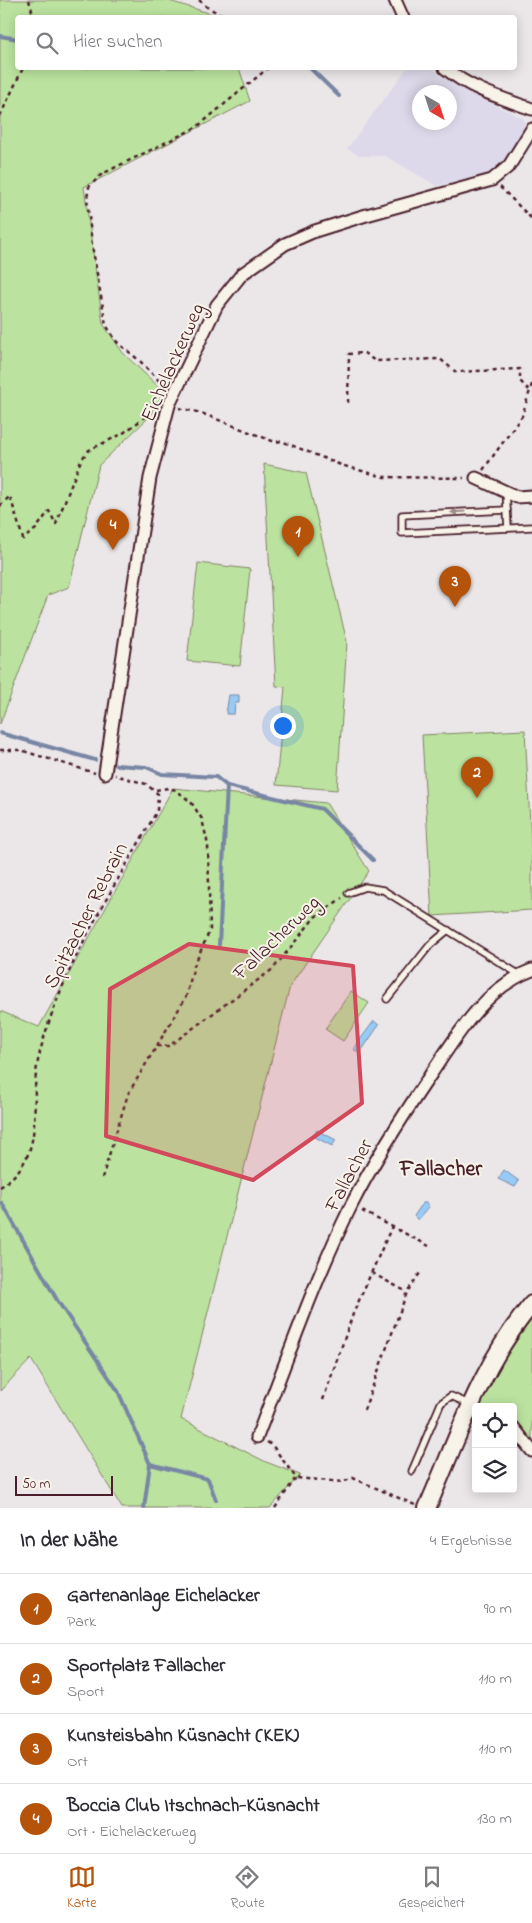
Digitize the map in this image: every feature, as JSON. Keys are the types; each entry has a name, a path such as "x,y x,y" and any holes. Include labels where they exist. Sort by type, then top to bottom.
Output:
{"main road":[{"path":"474,1403 486,1370 505,1340 532,1304"},
{"path":"421,1506 472,1408"}],"street":[{"path":"395,0 402,15"},
{"path":"447,70 456,77 486,93 532,109"},
{"name":"Eichelackerweg","path":"105,773 150,478 172,401 216,305 242,274 285,244 315,231 492,180 509,166 532,129"},
{"path":"476,478 517,496 532,496"},
{"name":"Fallacher","path":"257,1437 318,1276 351,1206 395,1128 466,1022 488,999 520,975 532,970"},
{"path":"517,1432 532,1451"}],"lane":[{"path":"506,491 508,528"},
{"path":"507,510 402,515 402,533 532,527"},
{"name":"Fallacherweg","path":"348,893 365,887 383,890 520,975"},
{"path":"387,999 430,945 448,930"},
{"path":"412,1471 441,1403 451,1396 472,1406"}],"path":[{"path":"29,0 33,15"},
{"path":"199,0 222,15"},
{"path":"0,116 22,70"},
{"path":"266,70 197,127 102,174 89,187 87,198 91,237 106,324 117,342 140,361 172,401 275,442 281,441 341,466 384,477 476,478 522,416 532,384"},
{"path":"492,180 532,219"},
{"path":"348,403 348,354 364,353 375,361 440,359 456,372 520,369 520,381 530,392"},
{"path":"0,506 10,496 23,539 36,529 49,511 56,524 81,460 89,450 122,434 172,401"},
{"path":"526,402 532,402"},
{"path":"0,750 20,750 94,773 105,773 146,784 156,790 168,788 176,790 191,802 202,819 208,845 210,930 194,966 186,997 128,1094 102,1178"},
{"name":"Spitzacher Rebrain","path":"0,1187 11,1180 22,1167 34,1137 34,1090 39,1058 65,980 100,909 157,811 159,797 156,790"},
{"name":"Fallacherweg","path":"157,1046 169,1046 273,969 315,917 348,893"},
{"path":"351,1206 428,1246"},
{"path":"323,1400 350,1323 392,1226"},
{"path":"372,1273 407,1292"},
{"path":"364,1410 407,1292 420,1273"},
{"path":"257,1437 272,1445 296,1478 343,1482 353,1478 421,1506"},
{"path":"275,1508 296,1478"}],"highlighted area":[{"path":"189,944 353,966 362,1103 253,1180 106,1136 110,989"}],"shaded area":[{"path":"406,70 434,70 456,85 412,85 412,130 457,130 457,85 523,118 526,124 525,133 506,163 485,175 437,186 385,156 360,156 347,149"}],"green space":[{"path":"0,0 166,0 215,15 15,15 15,70 240,70 250,101 84,187 103,324 123,353 164,392 148,418 99,465 69,587 48,595 0,724"},
{"path":"264,464 306,473 347,642 337,790 276,785 285,687 276,686"},
{"path":"198,563 250,569 240,666 187,661"},
{"path":"525,730 532,861 532,910 432,916 422,735"},
{"path":"173,788 326,803 369,871 290,986 181,1419 266,1462 300,1475 270,1508 122,1508 31,1359 0,1391 0,1011 39,1027"},
{"path":"351,991 369,1003 343,1041 325,1029"},
{"path":"532,1314 532,1451 517,1432 517,1403 477,1403 486,1370"}],"water":[{"path":"229,695 239,695 239,703 235,703 234,714 226,714"},
{"path":"374,1021 379,1025 360,1053 353,1049"},
{"path":"317,1130 336,1140 332,1146 313,1136"},
{"path":"504,1170 519,1181 515,1187 498,1179"},
{"path":"423,1203 426,1203 429,1207 418,1220 414,1216"}],"waterway":[{"path":"0,36 15,38"},
{"path":"312,70 339,96"},
{"path":"0,733 95,760"},
{"path":"116,765 146,767 162,774 216,777 227,786 322,809 373,860"},
{"path":"219,945 227,786"},
{"path":"2,1203 57,1300 118,1391 150,1464 144,1508"},
{"path":"150,1464 208,1479 216,1500"}],"place":[{"name":"Boccia Club Itschnach-Küsnacht","path":"113,550"},
{"name":"Gartenanlage Eichelacker","path":"298,557"},
{"name":"Kunsteisbahn Küsnacht (KEK)","path":"455,607"},
{"name":"Sportplatz Fallacher","path":"477,798"}],"district":[{"name":"Fallacher","path":"441,1167"}]}
